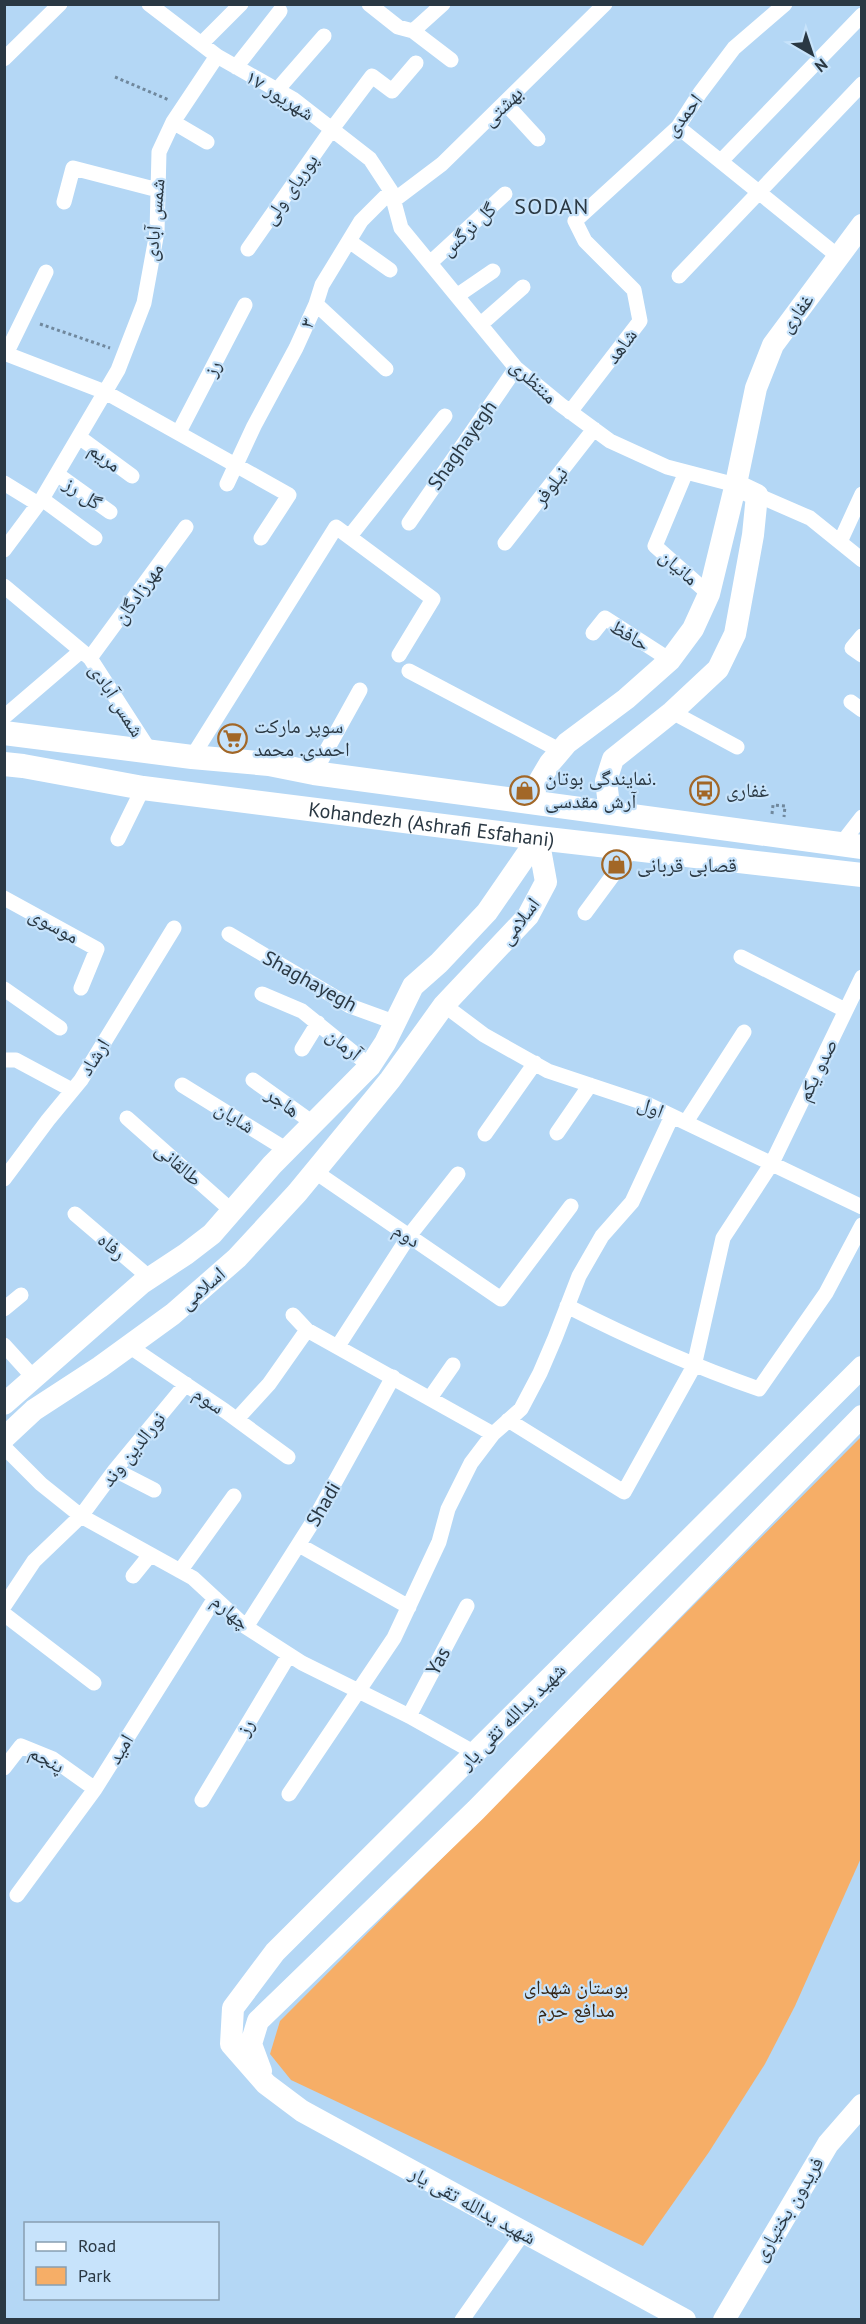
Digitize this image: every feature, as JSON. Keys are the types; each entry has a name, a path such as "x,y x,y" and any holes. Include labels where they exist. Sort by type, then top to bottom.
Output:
{"main road":[{"name":"Kohandezh (Ashrafi Esfahani)","path":"4,733 192,757 269,764 314,773 851,845"},
{"path":"14,765 69,756 148,764 156,761 153,751"},
{"path":"198,794 174,781 173,777 179,768 269,764"},
{"name":"Kohandezh (Ashrafi Esfahani)","path":"14,765 143,788 538,838 861,875"}],"street":[{"name":"۱۷ شهریور","path":"149,4 217,56 293,99 370,159 392,196"},
{"path":"201,44 240,4"},
{"path":"369,4 398,27 413,31 451,60"},
{"path":"413,31 443,4"},
{"name":"احمدی","path":"575,221 678,127 734,48 785,4"},
{"name":"بهشتی","path":"392,196 442,164 602,6"},
{"path":"4,60 53,7"},
{"path":"236,67 280,10"},
{"path":"721,161 861,15"},
{"path":"277,90 324,36"},
{"name":"شمس آبادی","path":"4,550 10,530 40,502 118,370 144,303 157,232 159,152 173,122 217,56"},
{"name":"پوریای ولی","path":"248,249 372,76 392,91 416,63"},
{"path":"679,276 861,84"},
{"path":"505,103 538,139"},
{"path":"173,122 207,142"},
{"path":"678,127 838,257"},
{"path":"64,202 73,168 158,190"},
{"name":"گل نرگس","path":"430,263 505,194"},
{"name":"۳","path":"227,484 316,304 322,285 361,221 392,196"},
{"name":"منتظری","path":"392,196 401,228 516,368 610,441 667,467 736,485"},
{"name":"شاهد","path":"570,412 640,321 634,290 585,241 575,221"},
{"name":"غفاری","path":"527,802 550,763 567,743 626,699 670,660 693,629 710,594 756,388 773,345 861,225"},
{"path":"349,241 390,270"},
{"path":"458,295 493,271"},
{"path":"46,272 5,354 105,392 289,495 261,538"},
{"path":"482,324 523,286"},
{"path":"316,304 386,369"},
{"name":"رز","path":"179,432 245,305"},
{"name":"Shaghayegh","path":"409,523 516,368"},
{"path":"350,536 445,416"},
{"name":"نیلوفر","path":"505,543 594,429"},
{"name":"مریم","path":"79,436 132,477"},
{"name":"مانیان","path":"686,472 655,546 710,594"},
{"name":"گل رز","path":"57,474 110,512"},
{"path":"4,483 40,502 95,538"},
{"path":"736,485 810,518 861,560"},
{"path":"840,542 861,494"},
{"path":"609,813 606,782 613,759 672,712 718,669 735,634 753,535 757,495"},
{"name":"مهرزادگان","path":"86,655 186,527"},
{"path":"192,757 336,527 433,599 399,654"},
{"name":"شمس آبادی","path":"4,586 86,655 153,751"},
{"name":"حافظ","path":"593,633 605,618 670,660"},
{"path":"861,636 852,648 861,655"},
{"name":"شمس آبادی","path":"4,717 86,655"},
{"path":"409,670 561,750"},
{"path":"314,773 360,690"},
{"path":"672,712 737,747"},
{"path":"118,839 143,788"},
{"path":"851,845 861,817"},
{"name":"اسلامی","path":"4,1438 34,1410 173,1314 237,1258 390,1080 444,1005 528,916 546,882 538,838"},
{"name":"اسلامی","path":"4,1404 150,1278 212,1234 287,1150 370,1066 385,1043 413,986 439,963 487,912 538,838"},
{"path":"585,913 633,848"},
{"name":"موسوی","path":"4,898 97,949 81,988"},
{"name":"ارشاد","path":"4,1179 81,1080 174,928"},
{"name":"Shaghayegh","path":"228,934 350,1006 394,1022"},
{"path":"741,957 845,1010"},
{"name":"صدو یکم","path":"508,1420 624,1492 694,1366 723,1239 772,1163 861,977"},
{"path":"4,989 60,1028"},
{"name":"آرمان","path":"262,994 302,1011 370,1066"},
{"name":"اول","path":"444,1005 484,1035 548,1071 647,1104 861,1207"},
{"name":"آرمان","path":"302,1049 318,1023"},
{"path":"289,1794 394,1638 439,1542 448,1509 471,1463 493,1434 521,1409 540,1373 579,1276 602,1236 632,1202 679,1119 744,1032"},
{"path":"4,1060 16,1060 72,1090"},
{"path":"485,1134 535,1064"},
{"name":"هاجر","path":"253,1080 313,1123"},
{"name":"شایان","path":"182,1085 287,1150"},
{"path":"557,1133 590,1085"},
{"name":"طالقانی","path":"127,1118 232,1211"},
{"name":"دوم","path":"314,1171 501,1299 571,1206"},
{"path":"338,1346 409,1236 458,1174"},
{"name":"رفاه","path":"75,1214 150,1278"},
{"path":"567,1306 694,1366 759,1389 826,1293 861,1225"},
{"path":"4,1309 21,1294"},
{"path":"293,1315 307,1330 493,1434"},
{"path":"237,1419 269,1384 307,1330"},
{"path":"4,1345 34,1378"},
{"name":"سوم","path":"129,1346 288,1456"},
{"path":"430,1398 453,1365"},
{"name":"شهید یدالله تقی یار","path":"685,2319 302,2111 266,2084 231,2044 233,2008 275,1952 861,1367"},
{"name":"Shadi","path":"246,1627 319,1511 393,1377"},
{"name":"نورالدین وند","path":"81,1516 115,1470 186,1384"},
{"name":"شهید یدالله تقی یار","path":"266,2084 251,2044 258,2020 476,1809 861,1416"},
{"name":"چهارم","path":"4,1447 40,1484 81,1516 192,1578 246,1627 289,1655 409,1716 475,1753"},
{"path":"115,1470 154,1490"},
{"path":"180,1571 234,1496"},
{"path":"4,1605 34,1561 81,1516"},
{"path":"299,1545 409,1607"},
{"path":"133,1576 150,1555"},
{"name":"امید","path":"17,1895 95,1789 215,1598"},
{"name":"Yas","path":"409,1716 467,1606"},
{"path":"4,1614 94,1683"},
{"name":"رز","path":"202,1800 289,1655"},
{"name":"پنجم","path":"4,1768 21,1746 53,1759 95,1789"},
{"name":"فریدون بختیاری","path":"724,2319 828,2144 861,2105"},
{"path":"462,2319 524,2232"}],"path":[{"path":"115,77 184,106"},
{"path":"24,318 125,353"},
{"path":"773,805 785,806"}],"green space":[{"name":"بوستان شهدای مدافع حرم","path":"861,1437 861,1858 795,2006 765,2064 709,2152 643,2246 291,2080 270,2054 280,2021"}],"place":[{"name":"سوپر مارکت احمدی. محمد","path":"233,738"},
{"name":"نمایندگی بوتان. آرش مقدسی","path":"524,790"},
{"name":"غفاری","path":"705,790"},
{"name":"قصابی قربانی","path":"616,865"}],"district":[{"name":"SODAN","path":"552,206"}]}
